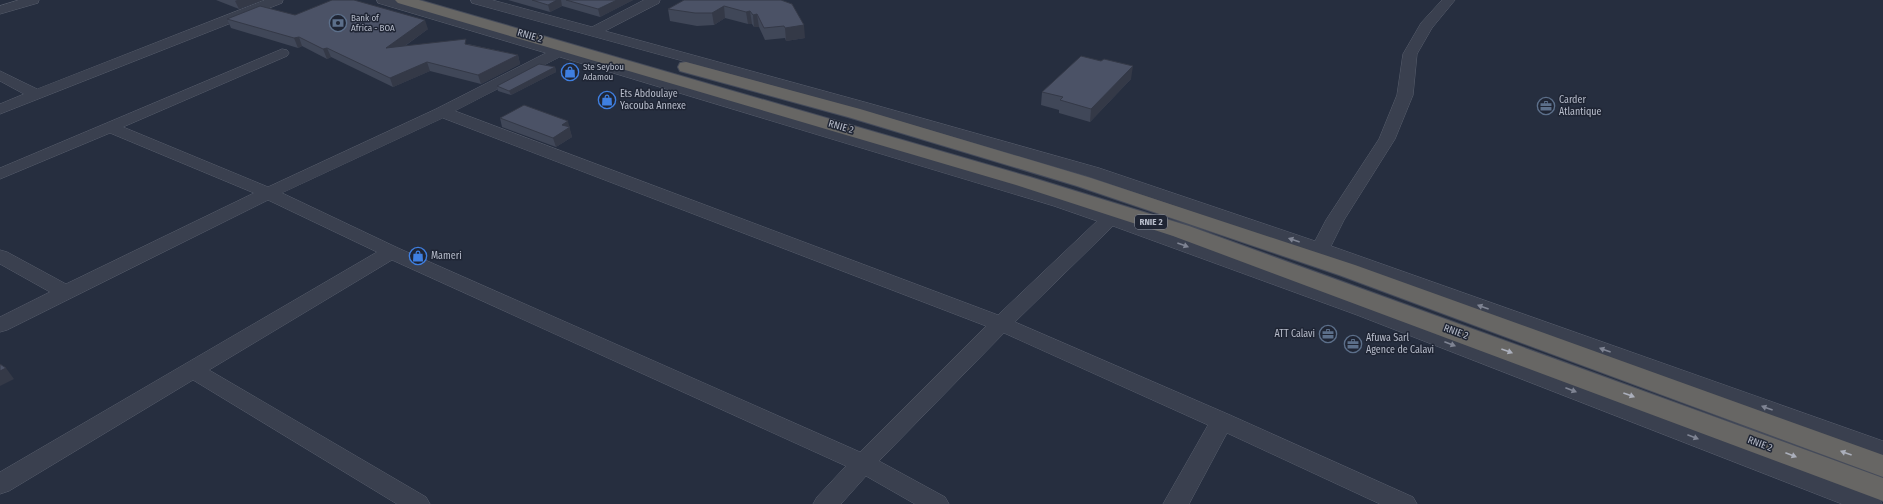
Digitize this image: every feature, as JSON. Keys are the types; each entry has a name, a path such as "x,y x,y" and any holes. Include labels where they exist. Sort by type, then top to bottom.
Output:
{"highway":[{"name":"RNIE 2","path":"403,0 1023,181 1181,231 1883,490"},
{"name":"RNIE 2","path":"450,0 854,113 1084,182 1347,270 1883,466"}],"street":[{"path":"0,10 32,0"},
{"path":"0,110 277,0"},
{"path":"383,0 1060,202 1325,296 1869,504"},
{"path":"477,0 863,106 1093,172 1320,248 1883,450"},
{"path":"593,32 654,0"},
{"path":"1320,248 1335,220 1387,139 1405,95 1410,54 1426,26 1449,0"},
{"path":"0,324 268,193 442,112 560,52"},
{"path":"0,174 282,53"},
{"path":"0,75 37,95"},
{"path":"442,112 1001,324 1222,421 1404,504"},
{"path":"110,127 268,193 391,252 862,463 936,504"},
{"path":"826,504 862,463 1001,324 1110,219"},
{"path":"0,484 391,252"},
{"path":"0,256 65,292"},
{"path":"193,370 417,504"},
{"path":"1176,504 1222,421"}],"building":[{"path":"332,0 354,0 425,20 386,48 466,39 465,44 518,55 478,75 427,62 390,78 327,48 323,49 299,37 294,38 227,19 260,6 295,15"},
{"path":"532,0 557,0 548,5"},
{"path":"566,0 617,0 598,9"},
{"path":"684,0 781,0 792,4 804,25 785,28 784,26 764,28 757,14 753,15 750,11 746,12 724,6 712,13 695,13 668,9"},
{"path":"1081,56 1101,61 1104,59 1133,66 1091,109 1060,100 1063,97 1042,92"},
{"path":"539,64 555,67 509,91 497,86"},
{"path":"524,105 568,121 562,125 570,127 553,138 500,118"},
{"path":"0,364 6,368 0,371"}],"place":[{"name":"Bank of Africa - BOA","path":"338,23"},
{"name":"Ste Seybou Adamou","path":"570,72"},
{"name":"Ets Abdoulaye Yacouba Annexe","path":"607,100"},
{"name":"Carder Atlantique","path":"1546,106"},
{"name":"Mameri","path":"418,256"},
{"name":"ATT Calavi","path":"1328,334"},
{"name":"Afuwa Sarl Agence de Calavi","path":"1353,344"}]}
